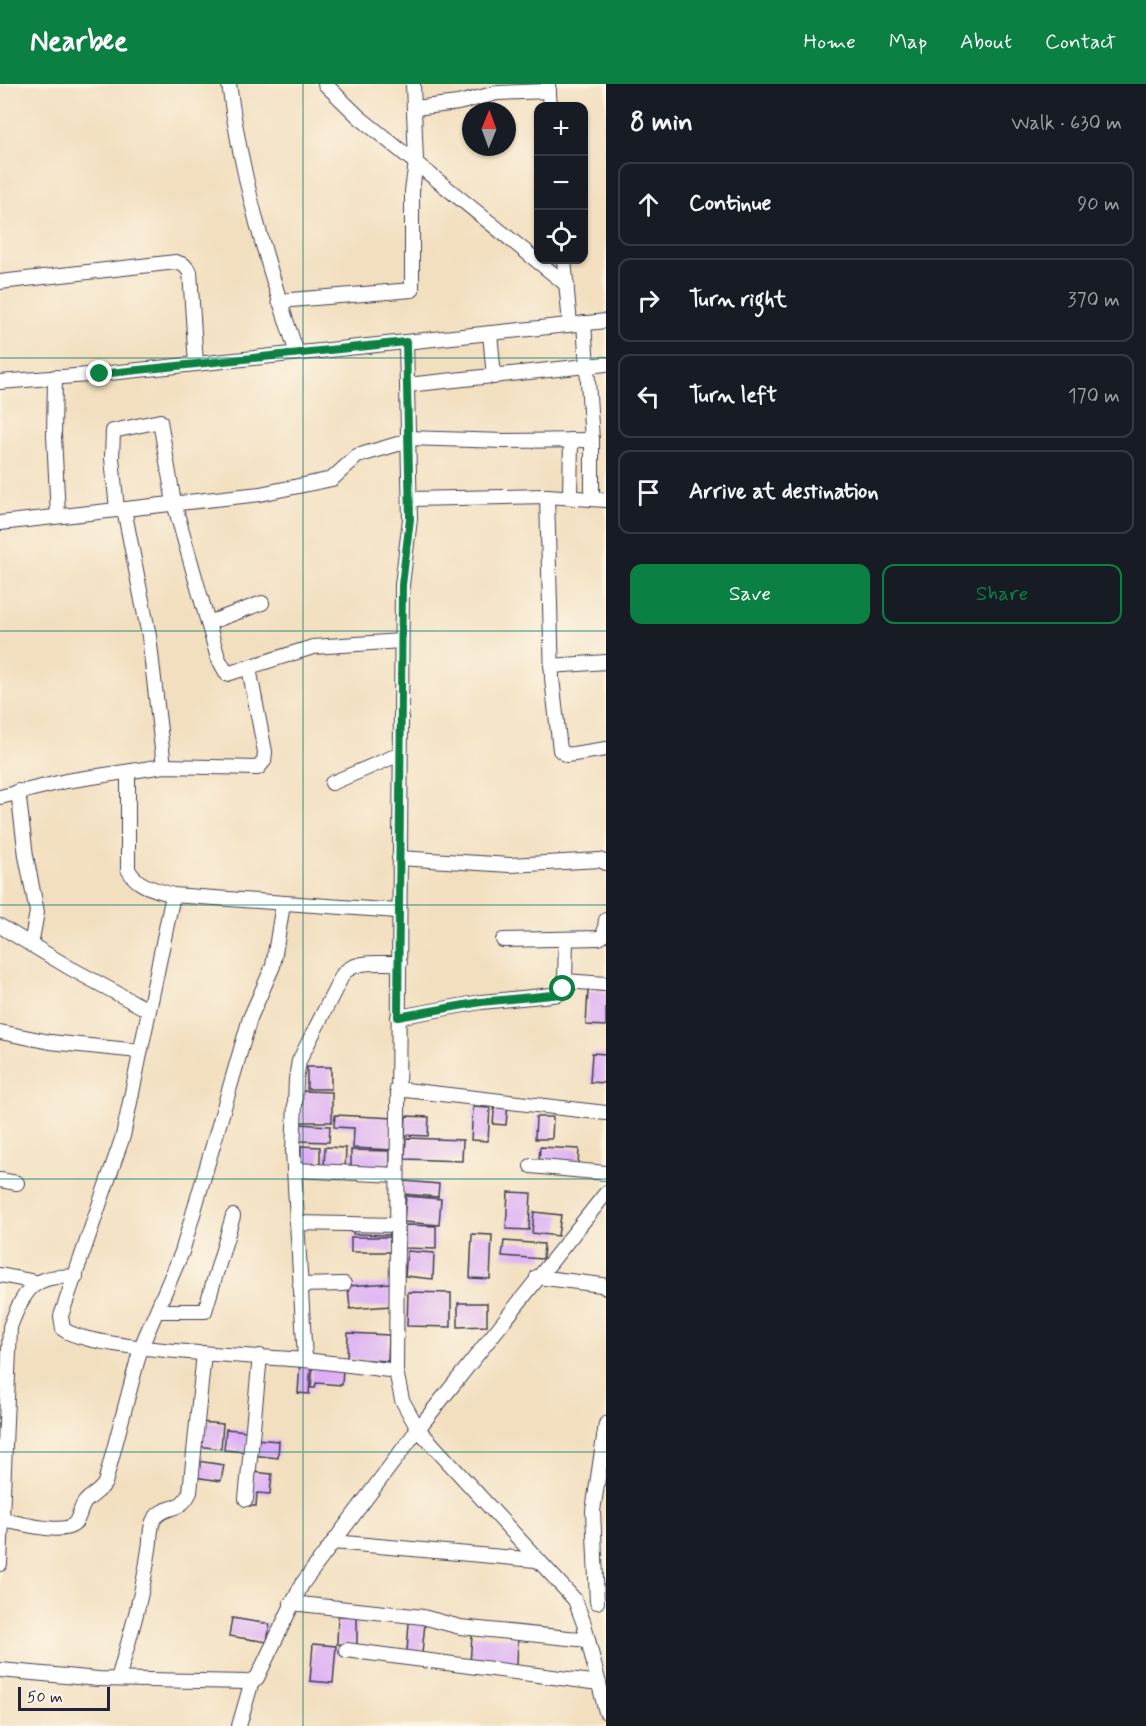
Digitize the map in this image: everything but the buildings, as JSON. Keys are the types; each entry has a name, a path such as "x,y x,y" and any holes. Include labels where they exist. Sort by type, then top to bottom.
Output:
{"street":[{"path":"229,84 245,180 279,301 297,353"},
{"path":"325,84 359,117 567,285"},
{"path":"279,301 399,293 412,290 412,191 416,162 413,84"},
{"path":"415,108 458,103 497,93 549,88"},
{"path":"0,282 176,262 184,265 190,272 196,364"},
{"path":"410,499 547,496 599,499 587,366 567,285 564,264"},
{"path":"0,382 606,321"},
{"path":"490,333 494,377"},
{"path":"406,342 410,519 402,585 401,641 396,1371 402,1400 418,1429 574,1600 601,1678 606,1712"},
{"path":"407,385 606,363"},
{"path":"55,377 54,435 58,516"},
{"path":"164,766 149,636 120,509 112,458 113,431 157,421 163,426 174,503 224,672 231,674 313,647 401,641"},
{"path":"0,523 260,494 332,479 357,456 407,440 592,440"},
{"path":"570,497 571,440"},
{"path":"547,496 551,666 562,754 606,749"},
{"path":"208,623 262,603"},
{"path":"551,666 606,662"},
{"path":"0,797 18,791 96,775 164,766 249,770 262,765 263,737 249,668"},
{"path":"332,783 400,754"},
{"path":"128,772 130,804 128,869 133,879 144,886 173,895 399,911"},
{"path":"18,791 26,856 37,912 31,945"},
{"path":"399,858 510,865 600,860 606,863"},
{"path":"173,895 123,1136 61,1316 63,1329 75,1336 141,1347 305,1360 396,1371"},
{"path":"3,1520 59,1529 70,1528 77,1521 86,1501 100,1492 105,1483 141,1347 182,1252 257,998 273,966 283,904"},
{"path":"503,940 566,940 603,937 606,920"},
{"path":"0,926 148,1010"},
{"path":"398,1017 481,1002 559,994 566,981 566,940"},
{"path":"305,1360 294,1170 299,1061 343,974 349,967 358,964 400,963"},
{"path":"566,981 606,984"},
{"path":"0,1032 50,1042 139,1051"},
{"path":"397,1089 606,1113"},
{"path":"531,1166 606,1173"},
{"path":"294,1170 397,1175"},
{"path":"0,1180 17,1183"},
{"path":"0,1670 118,1679 252,1681 259,1676 291,1603 333,1542 418,1429 537,1278 604,1198"},
{"path":"158,1311 205,1311 233,1215"},
{"path":"296,1223 397,1225"},
{"path":"0,1275 36,1282 56,1275 76,1277"},
{"path":"537,1278 602,1285 606,1288"},
{"path":"0,1564 3,1520 5,1339 16,1312 36,1282"},
{"path":"300,1285 344,1284"},
{"path":"118,1679 146,1571 155,1517 177,1508 185,1502 190,1492 204,1353"},
{"path":"246,1499 260,1356"},
{"path":"574,1600 601,1602 599,1543 606,1424"},
{"path":"333,1542 536,1560"},
{"path":"291,1603 423,1617 460,1627 588,1640"},
{"path":"346,1650 601,1678"},
{"path":"239,1726 252,1681"}],"route":[{"path":"100,374 406,342 410,519 402,585 398,1017 481,1002 559,994 563,989"}]}
